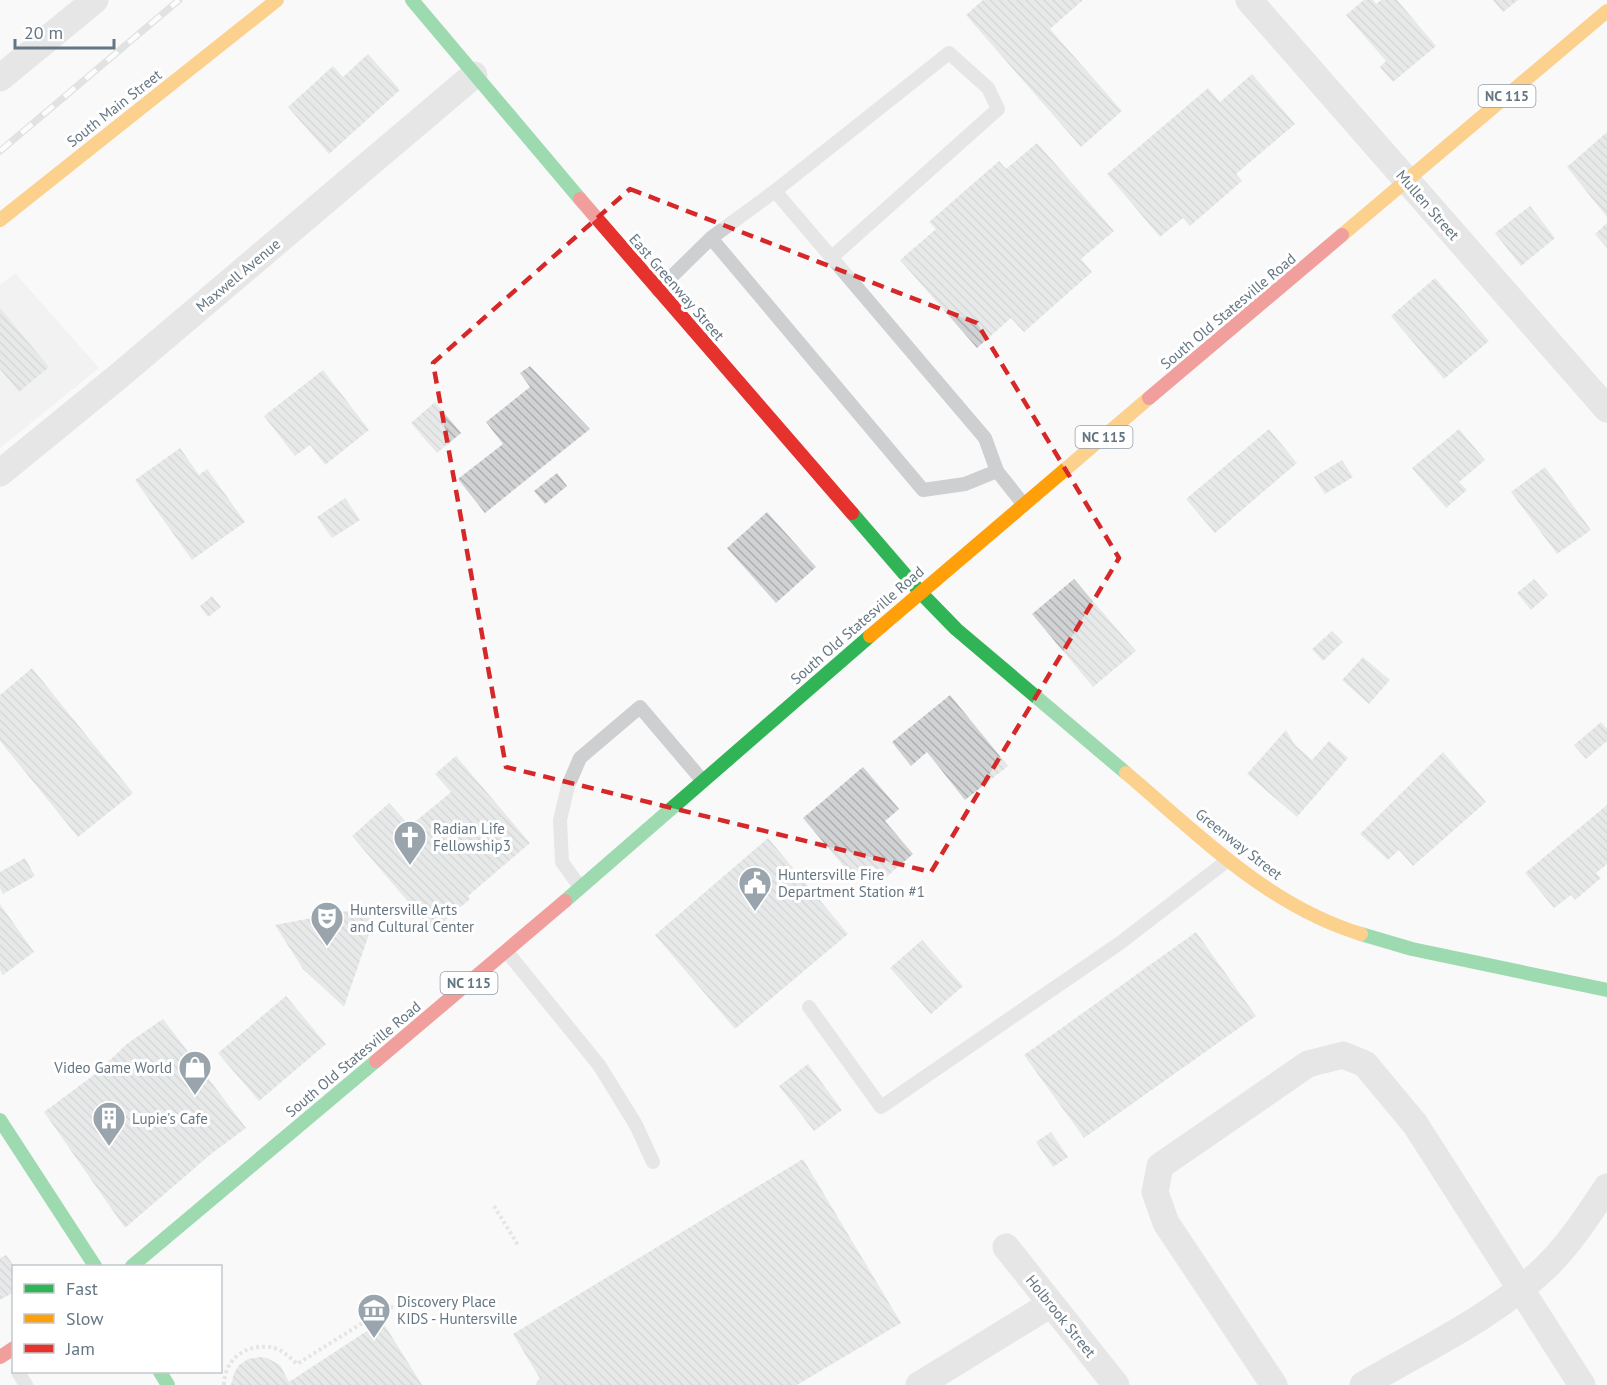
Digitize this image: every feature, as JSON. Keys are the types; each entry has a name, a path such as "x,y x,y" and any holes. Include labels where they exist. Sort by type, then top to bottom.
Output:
{"main road":[{"name":"South Main Street","path":"0,220 277,0"},
{"name":"East Greenway Street","path":"412,0 658,290 920,592"},
{"name":"South Old Statesville Road","path":"133,1265 507,952 920,592 1607,11"},
{"name":"Greenway Street","path":"920,592 956,629 1228,860 1271,892 1324,920 1412,949 1607,990"},
{"path":"0,1120 94,1265"}],"street":[{"path":"0,78 95,0"},
{"name":"Mullen Street","path":"1249,0 1607,409"},
{"name":"Maxwell Avenue","path":"0,472 120,375 474,75"},
{"path":"1274,1385 1166,1223 1155,1192 1160,1166 1308,1064 1343,1055 1365,1064 1415,1124 1582,1385"},
{"path":"1363,1385 1491,1309 1545,1268 1578,1231 1607,1187"},
{"name":"Holbrook Street","path":"1006,1247 1116,1385"},
{"path":"919,1385 1051,1304"}],"lane":[{"path":"658,290 711,238 775,191 949,53 988,88 998,109 832,257"},
{"path":"775,191 985,438 997,471 1023,505"},
{"path":"711,238 923,490 964,484 997,471"},
{"path":"580,887 562,862 560,820 568,786 580,758 640,708 702,780"},
{"path":"809,1007 881,1107 1120,943 1228,860"},
{"path":"507,952 599,1065 636,1125 653,1162"}],"path":[{"path":"494,1206 518,1245"},
{"path":"224,1385 224,1375 230,1363 239,1353 269,1347 286,1353 297,1364 388,1307 415,1308"}],"highlighted area":[{"path":"630,189 977,323 1119,558 931,872 506,767 433,363"}],"shaded area":[{"path":"15,273 99,368 0,448 0,285"}],"building":[{"path":"983,0 1083,0 1050,29 1122,111 1081,147 966,15"},
{"path":"1364,0 1373,0 1376,4 1381,0 1397,0 1436,46 1393,82 1380,67 1386,61 1346,15"},
{"path":"1493,0 1518,0 1503,12"},
{"path":"368,54 400,90 329,154 288,107 333,66 343,77"},
{"path":"1252,74 1295,124 1236,174 1242,181 1190,226 1183,218 1160,237 1107,174 1208,88 1220,102"},
{"path":"1607,132 1607,217 1567,167"},
{"path":"1037,143 1114,231 1081,259 1092,272 1024,332 1011,318 977,348 900,260 936,229 929,222 999,161 1006,169"},
{"path":"1530,206 1555,238 1521,266 1495,233"},
{"path":"1607,223 1607,248 1595,234"},
{"path":"1435,278 1489,341 1444,379 1391,316"},
{"path":"0,308 49,367 19,392 0,369"},
{"path":"530,366 590,429 485,513 458,479 503,444 486,422 530,387 520,373"},
{"path":"323,370 369,430 325,465 310,445 295,456 264,416"},
{"path":"435,402 461,433 437,453 411,423"},
{"path":"1269,429 1297,463 1215,533 1186,499"},
{"path":"1459,429 1485,460 1459,482 1467,490 1446,508 1412,468"},
{"path":"180,448 199,475 207,469 245,522 192,560 135,480"},
{"path":"1342,460 1353,477 1325,494 1314,477"},
{"path":"1545,467 1591,530 1557,554 1511,492"},
{"path":"557,473 567,486 545,504 534,491"},
{"path":"345,498 360,520 332,538 317,517"},
{"path":"767,512 816,567 776,603 727,548"},
{"path":"1074,579 1136,651 1093,687 1032,614"},
{"path":"1534,579 1548,595 1531,610 1517,593"},
{"path":"212,596 221,607 208,617 200,606"},
{"path":"1332,631 1343,642 1323,661 1312,649"},
{"path":"1363,657 1390,680 1369,704 1342,680"},
{"path":"32,668 133,793 78,837 0,741 0,695"},
{"path":"950,695 1008,766 965,800 927,752 911,766 892,742"},
{"path":"1601,722 1607,729 1607,741 1586,759 1574,745"},
{"path":"1286,730 1295,745 1312,760 1329,741 1348,758 1297,817 1247,774"},
{"path":"1443,752 1486,802 1413,866 1399,850 1388,860 1360,834"},
{"path":"456,756 530,843 468,896 470,899 433,931 352,836 389,803 410,826 451,792 435,774"},
{"path":"863,767 899,809 885,821 913,854 884,879 873,866 856,881 803,818"},
{"path":"1607,805 1607,864 1596,873 1601,878 1575,900 1571,895 1554,908 1525,873"},
{"name":"Huntersville Fire Department Station #1","path":"768,838 848,934 735,1029 655,935"},
{"path":"25,858 35,876 3,894 0,888 0,872"},
{"path":"0,904 34,952 3,975 0,970"},
{"name":"Huntersville Arts and Cultural Center","path":"379,905 344,1007 303,969 275,925"},
{"path":"1196,932 1256,1016 1084,1138 1024,1055"},
{"path":"922,940 963,986 931,1014 890,968"},
{"path":"286,996 326,1044 259,1101 218,1053"},
{"path":"163,1019 246,1128 211,1154 125,1228 44,1112 94,1075 128,1043"},
{"path":"808,1064 842,1110 814,1131 779,1086"},
{"path":"1051,1132 1068,1157 1053,1167 1036,1142"},
{"path":"803,1159 901,1323 797,1385 544,1385 513,1334"},
{"path":"6,1255 13,1265 12,1293 0,1300 0,1258"},
{"name":"Discovery Place KIDS - Huntersville","path":"382,1321 422,1385 231,1385 239,1365 248,1359 261,1357 280,1365 289,1382"}],"railway":[{"path":"0,151 179,0"}],"traffic: fast":[{"path":"412,0 580,199"},
{"path":"852,513 920,592 956,629 1126,773"},
{"path":"565,901 870,636"},
{"path":"1361,934 1412,949 1607,990"},
{"path":"133,1265 376,1061"},
{"path":"0,1120 94,1265"},
{"path":"161,1373 168,1385"}],"traffic: slow":[{"path":"0,220 277,0"},
{"path":"1342,235 1607,11"},
{"path":"870,636 1149,398"},
{"path":"1126,773 1207,843 1265,887 1327,922 1361,934"}],"traffic: jam":[{"path":"580,199 852,513"},
{"path":"1149,398 1342,235"},
{"path":"376,1061 565,901"},
{"path":"0,1357 12,1349"}],"place":[{"name":"Radian Life Fellowship3","path":"410,866"},
{"name":"Huntersville Fire Department Station #1","path":"755,912"},
{"name":"Huntersville Arts and Cultural Center","path":"327,947"},
{"name":"Video Game World","path":"195,1096"},
{"name":"Lupie's Cafe","path":"109,1147"},
{"name":"Discovery Place KIDS - Huntersville","path":"374,1339"}]}
